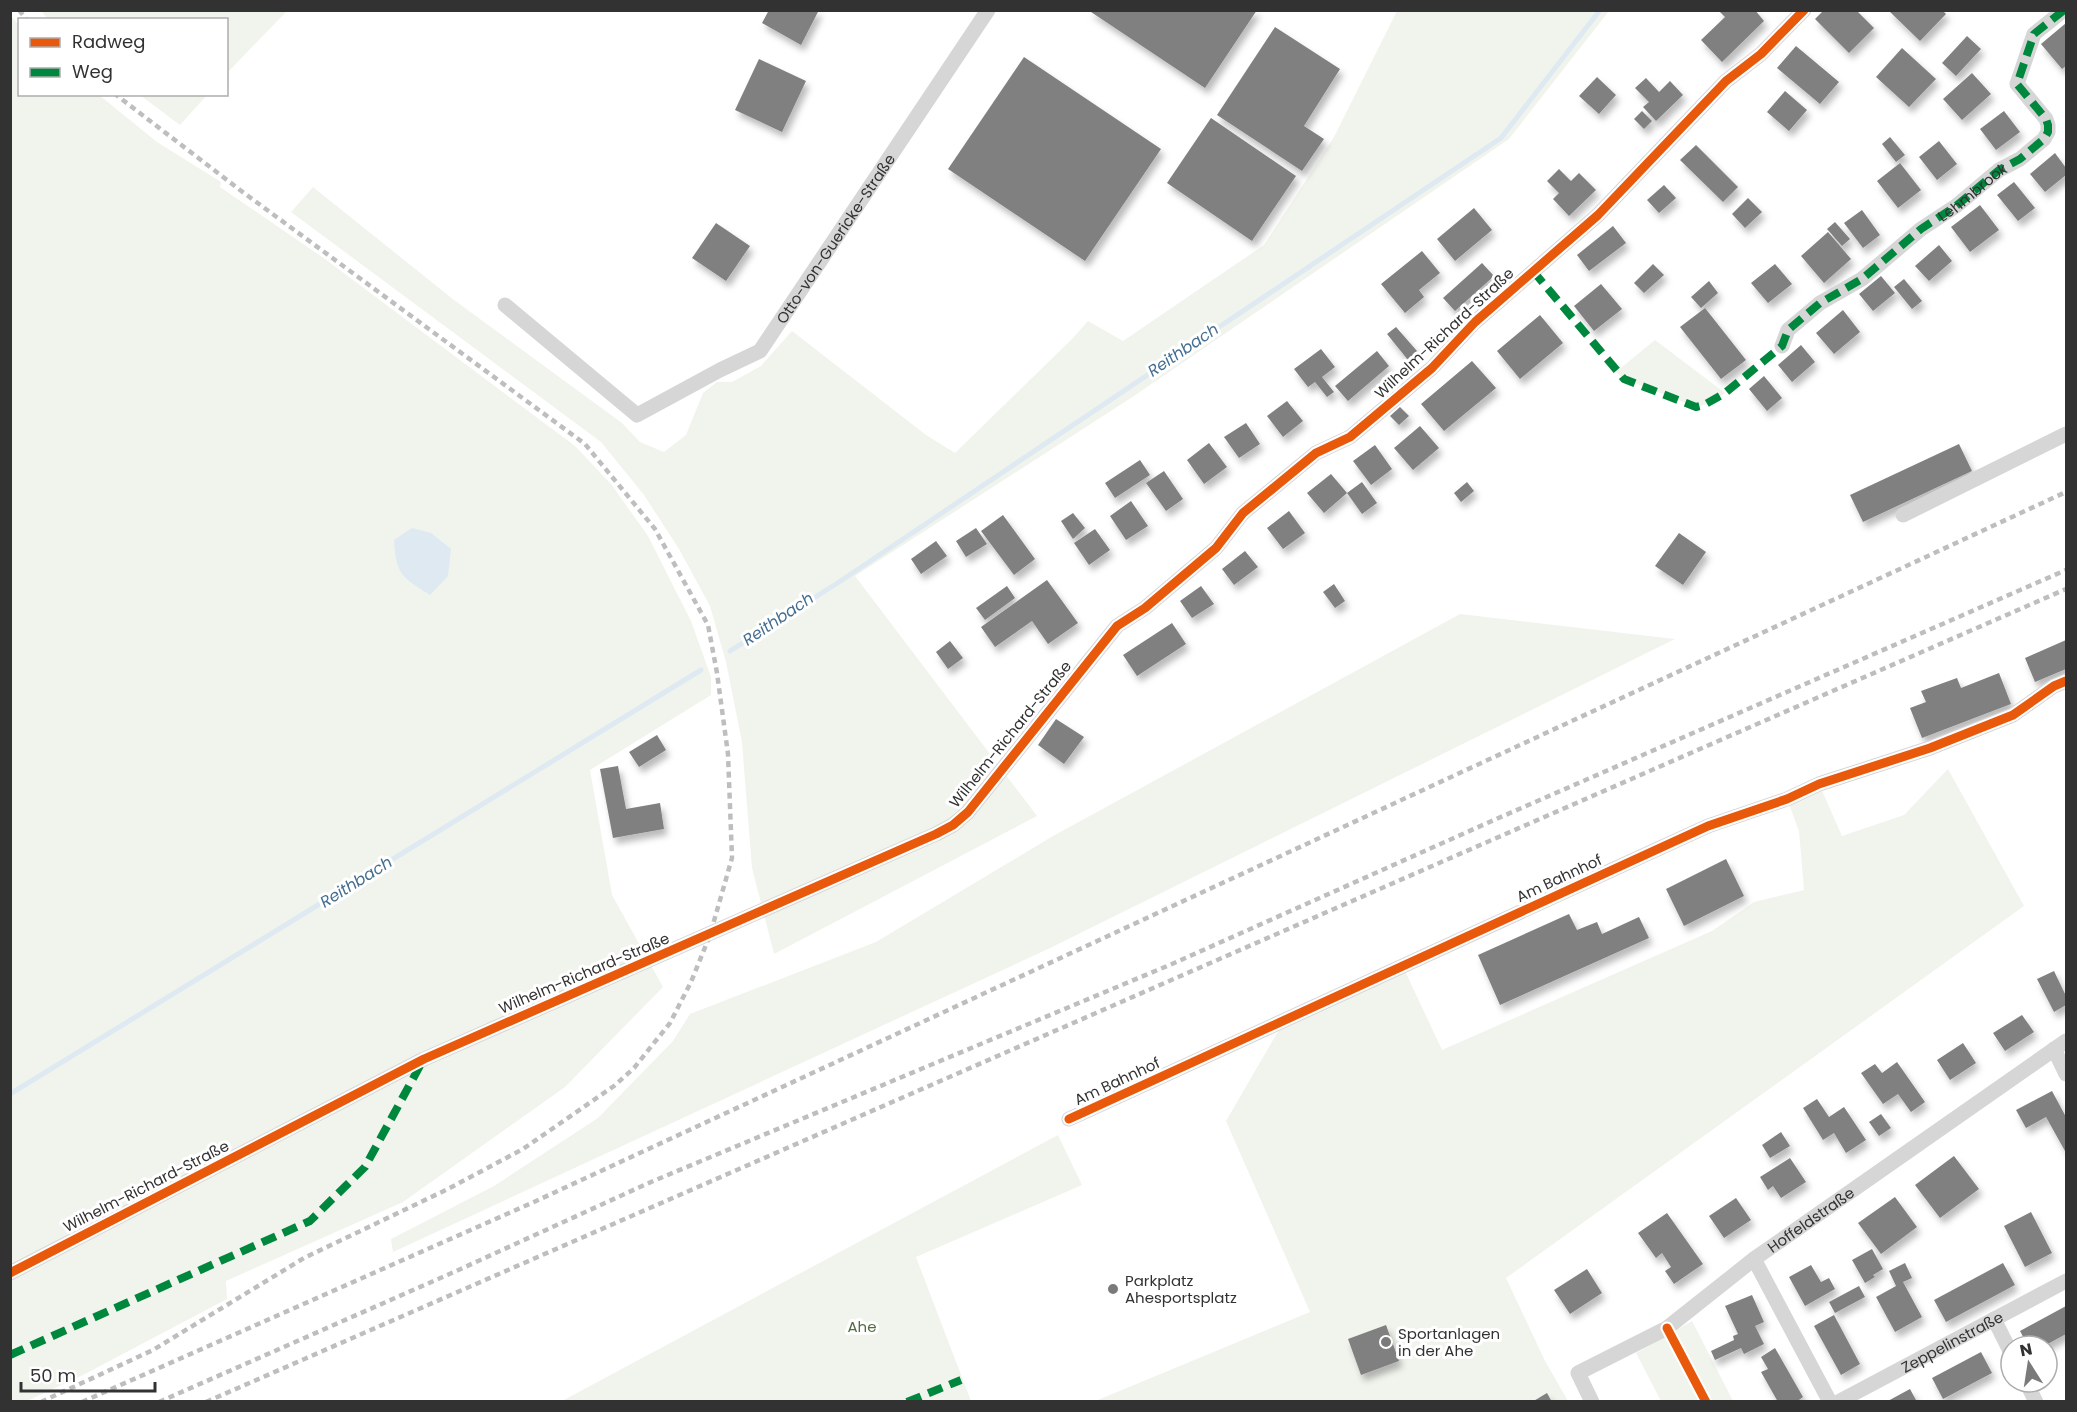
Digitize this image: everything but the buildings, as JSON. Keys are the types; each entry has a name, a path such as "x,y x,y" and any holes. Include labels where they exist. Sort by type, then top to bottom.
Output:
{"street":[{"name":"Otto-von-Guericke-Straße","path":"505,305 636,415 760,351 988,10"},
{"name":"Wilhelm-Richard-Straße","path":"10,1273 424,1059 764,911 953,825 968,812 1117,626 1145,608 1216,548 1244,513 1316,453 1350,437 1432,368 1475,321 1598,215 1726,81 1761,54 1804,10"},
{"name":"Lehmbrook","path":"1782,346 1788,330 1820,303 1862,279 1921,229 1956,206 1999,170 2020,159 2044,139 2048,132 2046,119 2017,84 2034,34 2064,10"},
{"path":"1903,515 2067,434"},
{"name":"Am Bahnhof","path":"1069,1119 1708,826 1787,799 1819,784 1930,748 2013,715 2054,686 2067,681"},
{"path":"2060,1045 2067,1074"},
{"name":"Hoffeldstraße","path":"1592,1401 1578,1373 1667,1328 1754,1259 2060,1045"},
{"path":"1754,1259 1830,1401"},
{"name":"Zeppelinstraße","path":"1838,1401 2067,1281"},
{"path":"1994,1319 2002,1334"}],"green space":[{"path":"41,11 287,11 228,72 228,18 47,18"},
{"path":"1397,11 1609,11 1509,139 1134,396 855,576 1037,816 774,954 752,868 742,742 726,662 710,606 679,549 644,495 601,442 291,212 313,187 454,300 622,423 640,442 664,452 686,435 703,393 717,382 732,382 761,366 792,331 926,435 955,453 1088,321 1123,341 1264,245 1334,137"},
{"path":"10,15 18,24 18,96 100,96 157,142 221,182 220,187 325,259 575,446 611,484 648,536 691,621 711,677 711,695 590,770 612,895 663,987 565,1087 403,1202 226,1281 227,1299 83,1375 25,1402 10,1401"},
{"path":"141,96 206,96 180,125"},
{"path":"1655,340 1725,393 1713,402 1696,407 1624,379 1616,372"},
{"path":"1460,614 1675,639 1048,949 393,1252 391,1239 494,1186 598,1118 673,1041 690,1014 876,942 1053,836"},
{"path":"1948,769 2024,906 1506,1278 1545,1361 1568,1401 1093,1402 1310,1312 1226,1121 1280,1028 1405,971 1442,1050 1712,931 1754,902 1804,890 1799,831 1787,799 1819,784 1842,836 1904,815"},
{"name":"Ahe","path":"1058,1135 1082,1185 916,1257 971,1401 562,1401"},
{"path":"1692,1321 1733,1401 1661,1401 1636,1353"}],"shaded area":[{"path":"412,528 431,533 451,549 448,576 430,595 402,574 397,561 394,540"}],"waterway":[{"name":"Reithbach","path":"730,651 836,584 1501,138 1600,10"},
{"name":"Reithbach","path":"10,1094 701,670"}],"railway":[{"path":"19,10 25,18"},
{"path":"41,1402 153,1350 304,1258 448,1189 523,1149 614,1086 634,1068 670,1023 691,982 710,935 732,858 728,754 708,625 655,529 585,444 240,190 118,96"},
{"path":"82,1402 534,1202 2066,492"},
{"path":"159,1402 651,1182 1172,964 1494,820 2066,570"},
{"path":"206,1402 2066,589"}],"marked path":[{"path":"1533,271 1624,379 1696,407 1704,405 1725,393 1782,346 1788,330 1820,303 1862,279 1921,229 1956,206 1999,170 2020,159 2044,139 2048,132 2046,119 2017,84 2034,34 2064,10"},
{"path":"10,1355 310,1221 365,1167 422,1062"},
{"path":"907,1402 961,1380"}],"cycle path":[{"path":"10,1273 424,1059 953,825 968,812 1117,626 1145,608 1216,548 1243,513 1316,453 1350,437 1432,368 1475,322 1598,215 1726,81 1761,54 1804,10"},
{"path":"1069,1119 1708,826 1787,799 1819,784 1930,748 2013,715 2054,686 2066,681"},
{"path":"1667,1328 1706,1402"}],"place":[{"name":"Parkplatz Ahesportsplatz","path":"1113,1289"},
{"name":"Sportanlagen in der Ahe","path":"1386,1342"}]}
